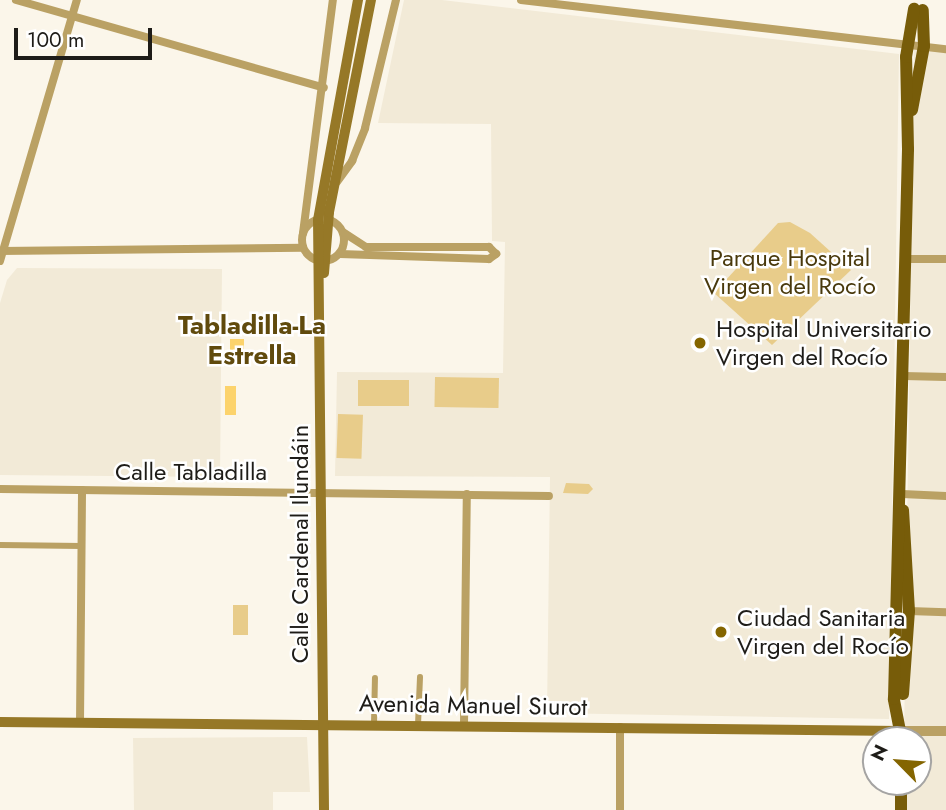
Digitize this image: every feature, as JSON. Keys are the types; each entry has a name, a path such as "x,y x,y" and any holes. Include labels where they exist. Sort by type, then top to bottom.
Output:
{"main road":[{"name":"Calle Cardenal Ilundáin","path":"323,220 335,185 371,0"},
{"name":"Calle Cardenal Ilundáin","path":"324,810 320,723 323,220 357,6"},
{"path":"898,726 894,699 902,499 908,149 919,10"},
{"path":"901,726 909,611 908,533 902,499"},
{"name":"Avenida Manuel Siurot","path":"0,722 418,724 862,734"}],"street":[{"path":"16,0 324,88"},
{"path":"0,261 77,0"},
{"path":"303,248 333,0"},
{"name":"Calle Cardenal Ilundáin","path":"335,185 352,161 365,128 396,0"},
{"path":"521,0 946,49"},
{"path":"2,251 303,248 323,262 340,254 472,259 492,259 496,254 493,248 366,247 323,220 303,233"},
{"path":"340,254 343,232"},
{"path":"472,247 472,259"},
{"path":"906,259 946,260"},
{"path":"904,376 946,377"},
{"name":"Calle Tabladilla","path":"0,489 549,496"},
{"path":"80,723 82,491"},
{"path":"464,725 467,494"},
{"path":"902,499 946,496"},
{"path":"0,545 82,546"},
{"path":"909,611 946,612"},
{"path":"418,724 420,677"},
{"path":"374,724 375,678"},
{"path":"620,727 620,810"}],"shaded area":[{"name":"Hospital Universitario Virgen del Rocío","path":"404,0 442,0 899,54 889,719 547,713 550,477 335,476 337,372 503,373 505,242 492,241 491,124 378,123"},
{"path":"914,45 946,49 946,810 903,810 904,796 932,796 932,726 904,726"},
{"path":"17,268 222,269 220,477 0,475 0,303 7,280"},
{"path":"230,339 244,339 244,364 230,364"},
{"path":"225,386 236,386 236,415 225,415"},
{"path":"307,737 310,792 273,792 273,810 134,810 133,738"}],"green space":[{"name":"Parque Hospital Virgen del Rocío","path":"790,222 810,233 851,270 772,345 714,293 778,223"},
{"path":"435,377 499,378 498,408 434,407"},
{"path":"358,380 409,380 409,406 358,406"},
{"path":"338,414 363,415 361,459 336,458"},
{"path":"566,483 589,484 593,489 588,494 563,493"},
{"path":"233,605 248,605 248,635 233,635"}],"place":[{"name":"Hospital Universitario Virgen del Rocío","path":"700,343"},
{"name":"Ciudad Sanitaria Virgen del Rocío","path":"721,632"}],"district":[{"name":"Tabladilla-La Estrella","path":"252,341"}]}
